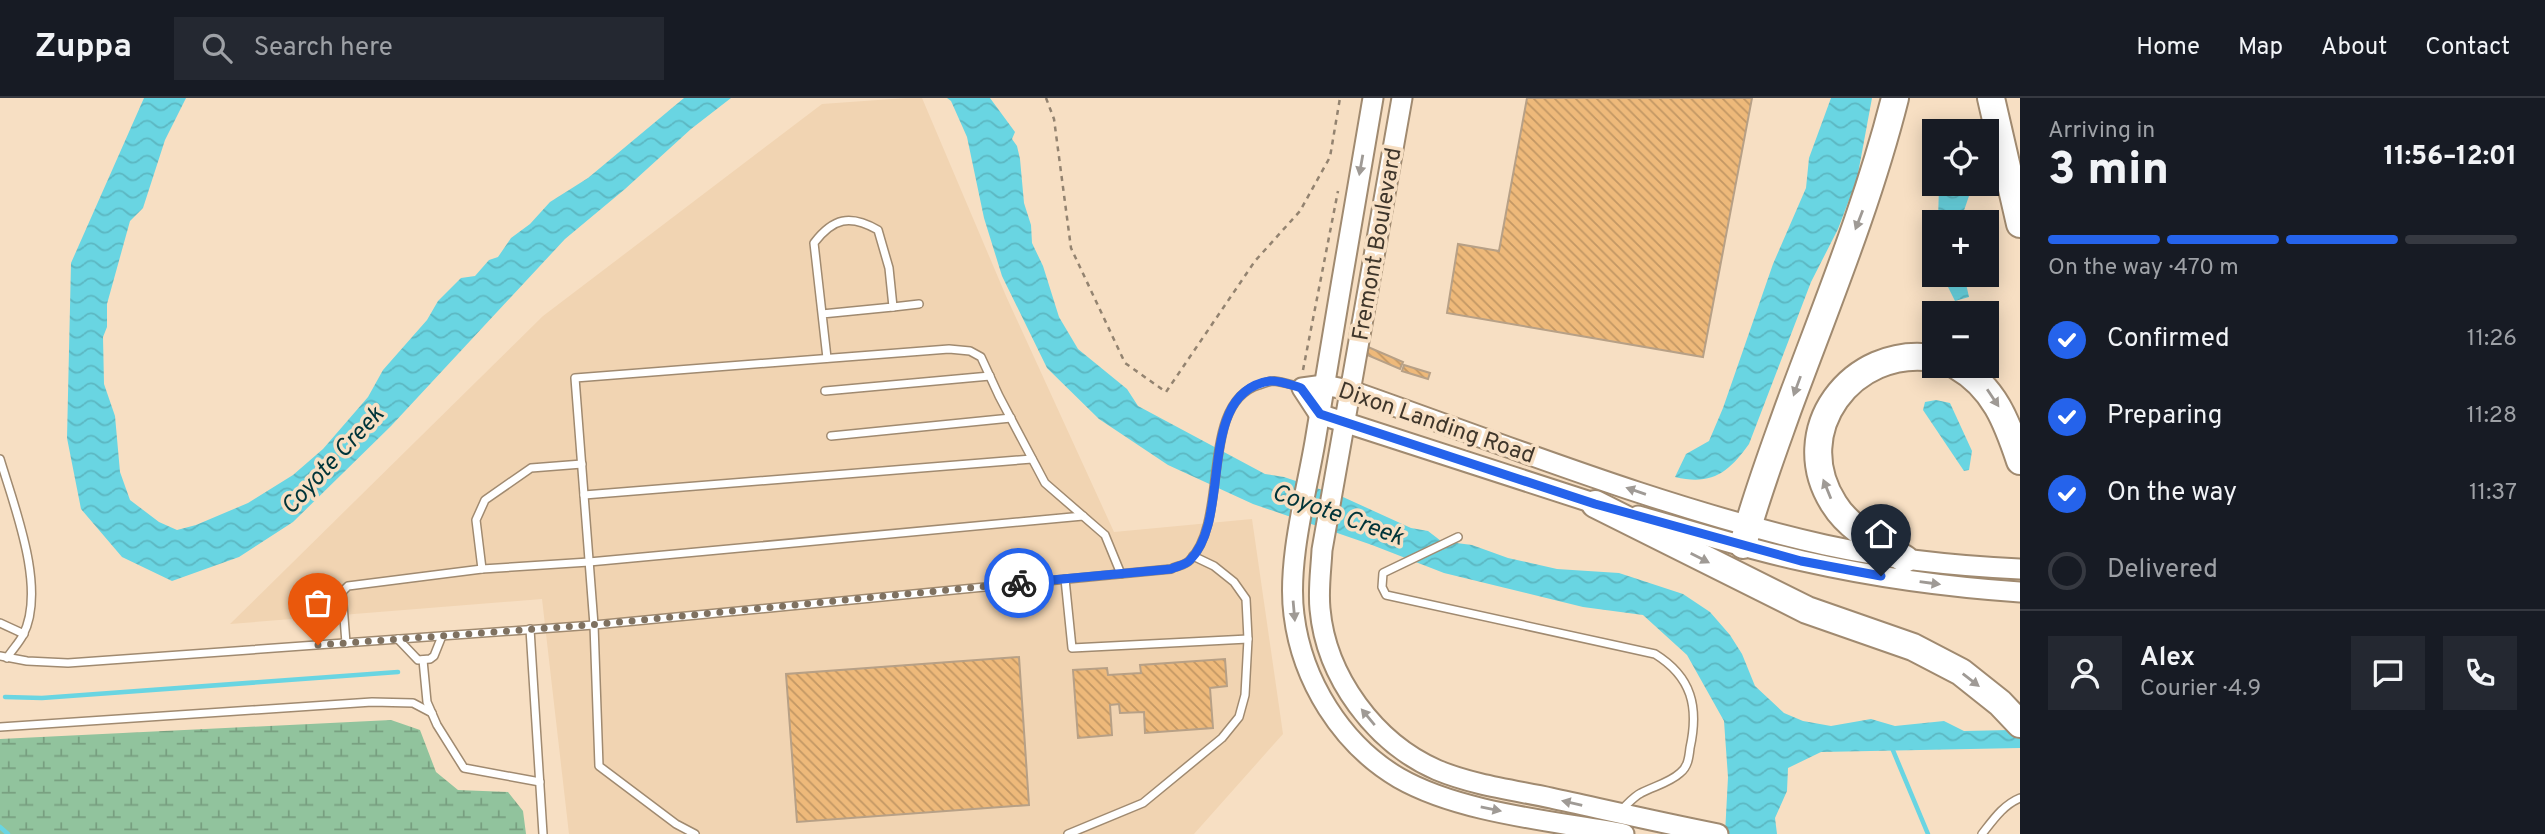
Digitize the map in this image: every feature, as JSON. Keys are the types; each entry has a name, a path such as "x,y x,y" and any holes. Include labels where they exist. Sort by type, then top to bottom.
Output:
{"highway":[{"path":"1746,535 1866,200 1881,155 1895,98"},
{"path":"1991,98 2020,224"},
{"path":"1905,559 1856,528 1832,502 1821,471 1819,437 1831,405 1842,390 1861,373 1885,360 1922,358"},
{"path":"1975,378 1993,397 2008,427 2020,461"},
{"path":"1595,504 1807,610 1913,646 1961,673 2000,703 2020,724"}],"main road":[{"name":"Fremont Boulevard","path":"1373,98 1298,544 1293,590 1297,634 1312,679 1338,723 1375,760 1398,777 1443,798 1470,805 1624,834"},
{"name":"Fremont Boulevard","path":"1402,98 1322,550 1319,590 1323,628 1336,668 1347,689 1373,724 1411,756 1452,775 1718,834"},
{"name":"Dixon Landing Road","path":"2020,569 1905,559 1746,535 1595,504 1320,414 1301,388 1324,385 1349,390 1660,499 1746,535 1801,561 1971,589 2020,592"},
{"path":"1443,798 1452,775"}],"lane":[{"path":"827,358 814,243 824,230 843,220 864,222 878,230 889,268 893,307"},
{"path":"822,314 919,304"},
{"path":"695,834 676,824 598,766 594,625 575,378 949,349 970,351 981,357 1045,483 1105,535 1121,574"},
{"path":"825,391 990,376"},
{"path":"3,657 68,663 594,625 1171,569 1189,562 1202,545 1223,433 1231,405 1249,388 1272,381 1301,388"},
{"path":"831,436 1011,418"},
{"path":"0,458 28,557 32,601 24,634 3,657"},
{"path":"584,495 1032,459"},
{"path":"482,569 476,520 485,500 531,468 582,464"},
{"path":"346,643 342,592 348,586 482,569 589,562 1083,516"},
{"path":"1458,537 1383,573 1382,587 1386,595 1641,650 1655,654 1677,671 1693,701 1694,720 1686,765 1681,773 1640,793 1618,813"},
{"path":"1068,834 1143,803 1222,738 1239,717 1245,695 1247,599 1234,582 1214,566 1194,556"},
{"path":"1065,579 1072,649 1248,639"},
{"path":"0,623 24,634"},
{"path":"530,629 543,834"},
{"path":"398,639 418,660 423,660 434,656 442,636"},
{"path":"423,660 427,702 464,768 540,782"},
{"path":"0,727 372,702 413,703 432,713"},
{"path":"1982,834 1997,814 2012,801 2020,798"}],"path":[{"path":"1046,98 1055,119 1071,248 1125,363 1166,392 1255,261 1300,211 1330,157 1340,98"},
{"path":"1301,388 1305,353 1338,191"}],"shaded area":[{"path":"922,98 1006,296 1114,532 1252,519 1283,734 1194,834 569,834 542,599 230,624 543,316 822,104"}],"green space":[{"path":"391,720 420,730 436,772 458,790 508,792 523,811 526,834 0,834 0,739"}],"water":[{"name":"Coyote Creek","path":"144,98 186,98 165,140 143,208 130,221 107,304 107,327 103,337 104,384 115,416 120,472 130,500 159,522 177,530 248,503 293,475 323,449 368,397 383,370 427,320 438,301 461,278 475,276 489,260 498,257 511,238 530,224 550,202 588,178 684,98 731,98 691,129 565,239 391,426 293,522 239,557 172,581 122,557 81,509 67,438 71,263"},
{"name":"Coyote Creek","path":"947,98 990,98 1015,132 1012,139 1020,159 1024,203 1031,225 1032,243 1043,266 1059,317 1078,349 1127,389 1138,406 1265,474 1284,477 1343,497 1411,528 1428,531 1441,541 1472,545 1508,558 1557,569 1619,573 1683,594 1710,612 1730,635 1742,654 1755,686 1784,713 1803,721 1831,726 1871,719 1895,726 1944,721 1964,731 2010,730 2020,722 2020,748 1821,752 1788,768 1787,791 1775,818 1777,834 1725,834 1728,777 1724,721 1687,655 1643,615 1583,607 1444,573 1253,504 1168,465 1099,419 1047,368 1002,276 984,218 967,137 951,101"},
{"path":"1831,98 1872,98 1857,179 1838,229 1811,282 1749,444 1727,469 1718,474 1699,480 1675,477 1686,454 1709,441 1723,408 1773,264 1806,188 1809,158"},
{"path":"1939,196 1969,196 1964,210 1938,210"},
{"path":"1948,287 1967,287 1969,297 1955,301"},
{"path":"1936,400 1950,403 1972,451 1969,470 1964,471 1923,410 1925,402"}],"building":[{"path":"1527,98 1752,98 1703,357 1447,313 1458,244 1499,251"},
{"path":"1368,347 1403,362 1400,369 1365,354"},
{"path":"1404,365 1430,373 1428,379 1402,371"},
{"path":"305,592 309,602 299,605 296,595"},
{"path":"1019,657 1029,805 797,822 786,674"},
{"path":"1225,659 1227,686 1210,688 1213,728 1145,733 1144,712 1120,713 1119,704 1110,705 1112,735 1078,738 1073,670 1107,668 1108,675 1141,673 1140,665"}],"waterway":[{"path":"5,697 42,698 398,672"},
{"path":"1892,748 1928,834"},
{"path":"0,827 8,834"}],"way so far":[{"path":"318,645 590,625 1019,583"}],"route":[{"path":"1019,583 1171,569 1189,562 1202,545 1209,519 1223,433 1231,405 1249,388 1272,381 1301,388 1320,414 1595,504 1801,561 1881,576"}]}
